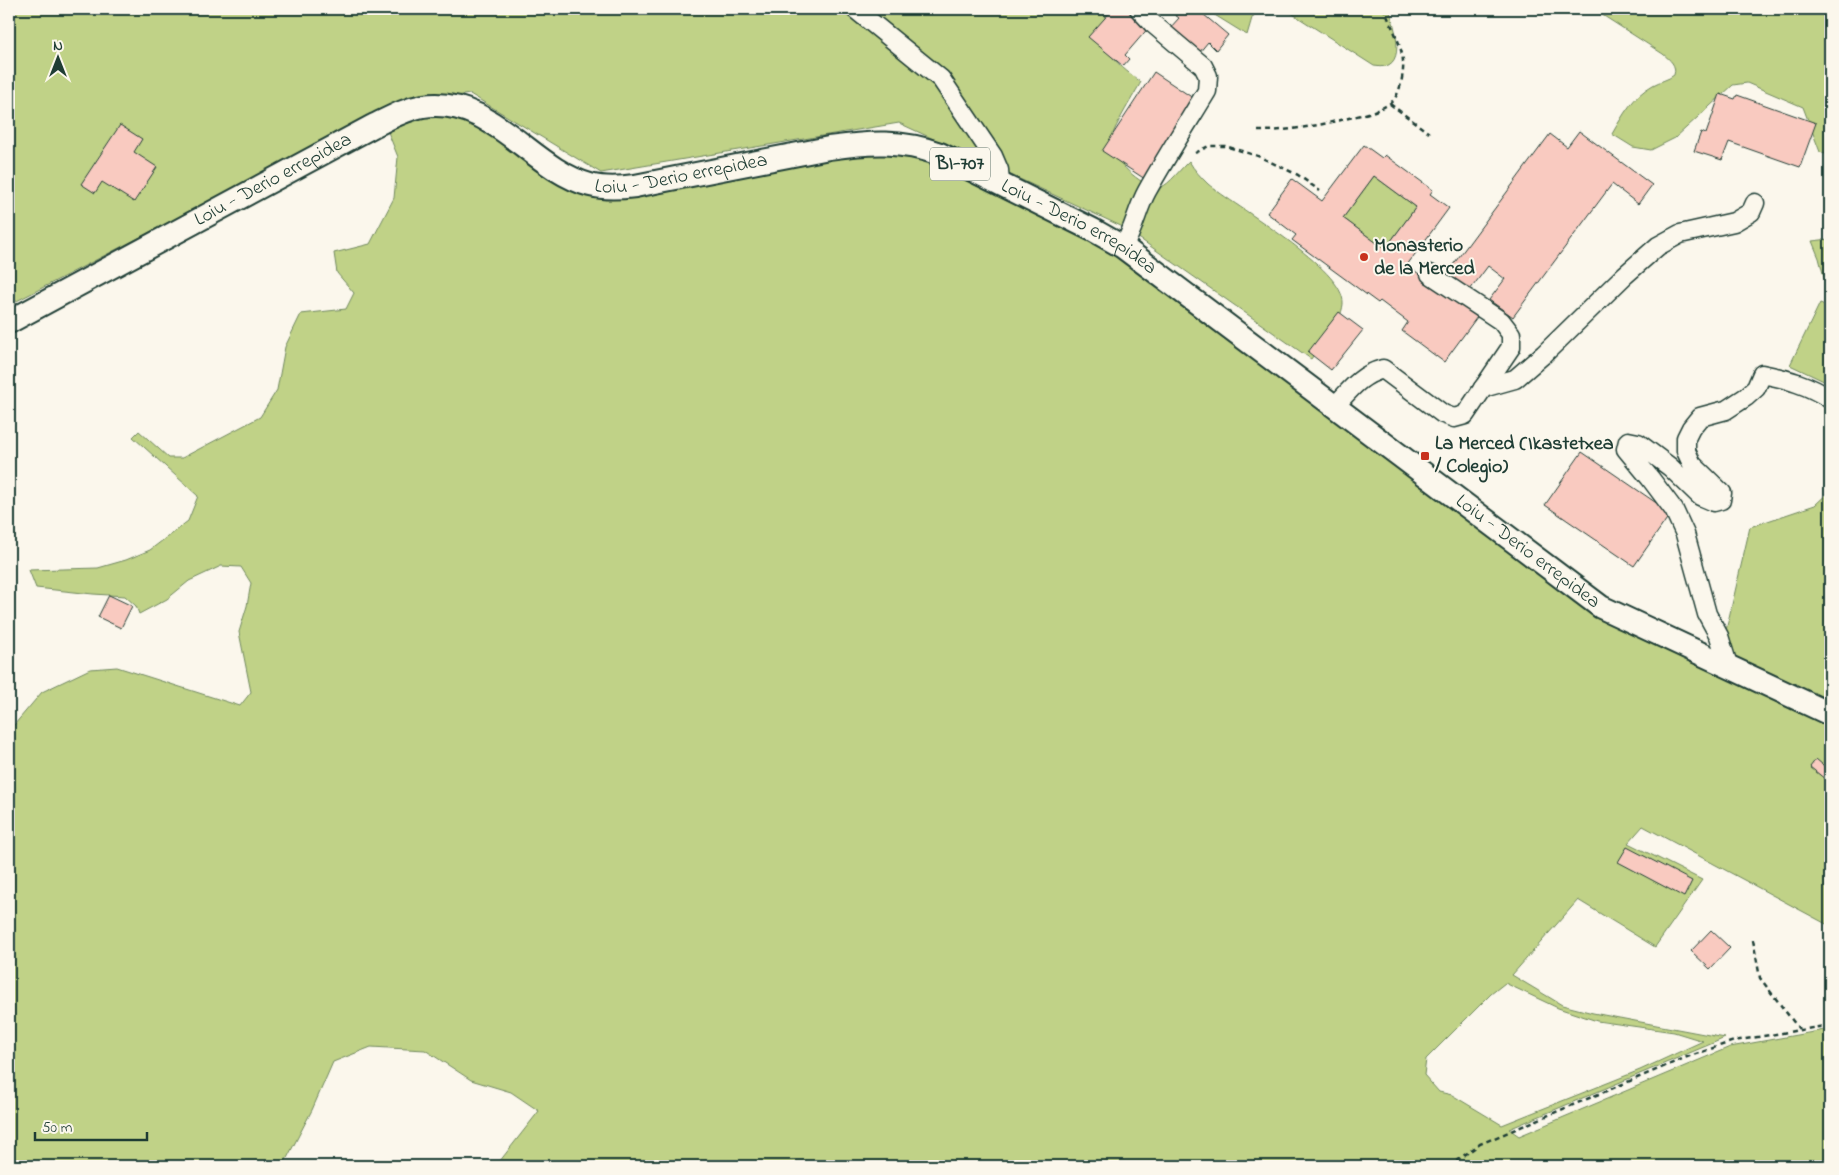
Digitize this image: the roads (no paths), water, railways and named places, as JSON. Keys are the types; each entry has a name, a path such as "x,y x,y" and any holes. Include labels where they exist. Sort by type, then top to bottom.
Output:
{"main road":[{"name":"Loiu - Derio errepidea","path":"9,322 397,114 425,106 453,106 479,114 566,174 591,185 605,187 636,186 830,148 882,142 922,147 940,154 1093,230 1123,247 1601,607 1830,714"}],"lane":[{"path":"855,9 941,79 993,156 1000,170 1000,184"},
{"path":"1123,247 1130,236 1138,210 1147,191 1207,91 1208,76 1203,66 1152,23 1139,9"},
{"path":"1483,388 1515,379 1550,348 1625,274 1658,246 1680,234 1734,222 1751,212 1754,203"},
{"path":"1334,407 1356,383 1370,372 1383,369 1443,414 1454,418 1466,415 1511,346 1511,334 1501,321 1430,274"},
{"path":"1728,665 1719,636 1707,614 1685,534 1674,510 1626,449 1628,441 1638,443 1670,467 1700,496 1714,502 1721,500 1722,492 1692,464 1686,451 1686,438 1700,417 1726,410 1746,397 1756,388 1762,374 1792,380 1818,391 1830,399"}],"place":[{"name":"Monasterio de la Merced","path":"1364,257"},
{"name":"La Merced (Ikastetxea / Colegio)","path":"1425,456"}]}
